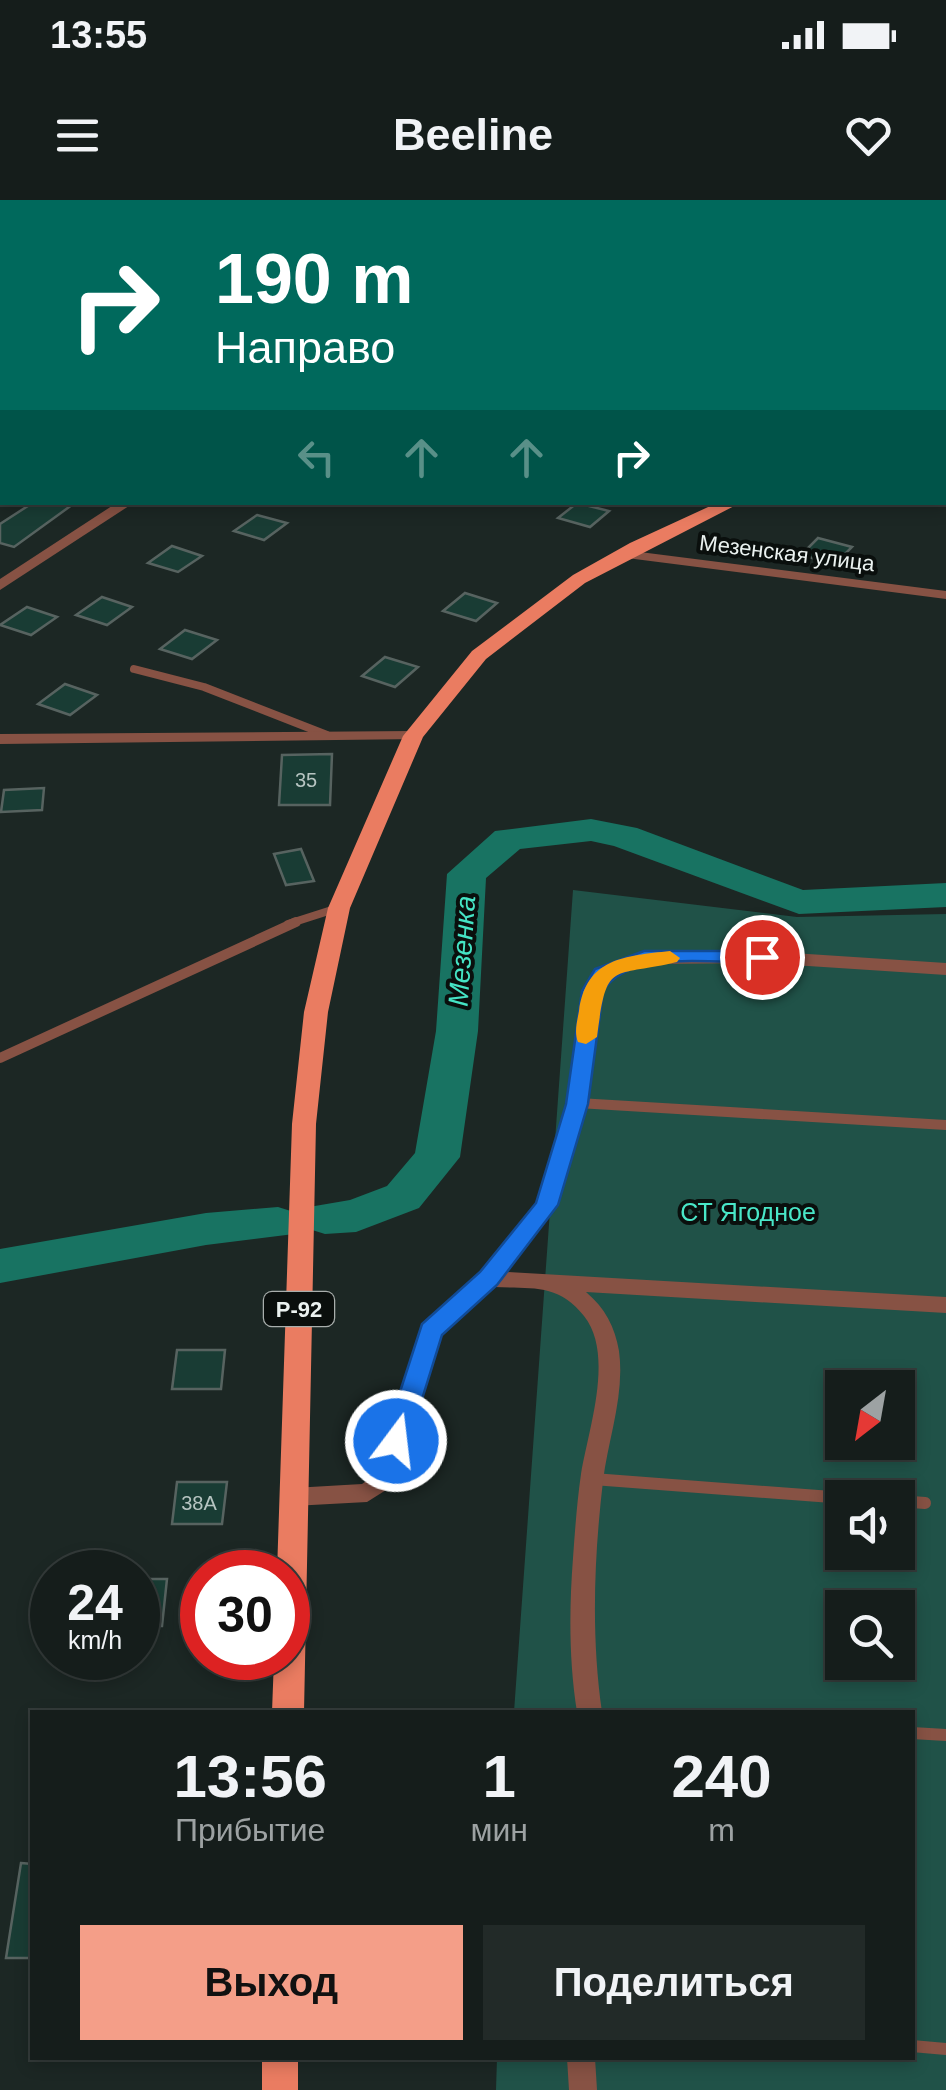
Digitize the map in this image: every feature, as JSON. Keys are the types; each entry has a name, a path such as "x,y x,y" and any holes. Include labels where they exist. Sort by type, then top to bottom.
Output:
{"main road":[{"name":"Р-92","path":"288,1710 304,1124 316,1012 339,908 413,736 479,655 514,625 624,554 728,505"},
{"path":"280,2060 280,2090"}],"street":[{"path":"0,586 123,505"},
{"name":"Мезенская улица","path":"624,554 946,595"},
{"path":"0,739 413,736"},
{"path":"293,1497 367,1493 386,1479 431,1331 488,1278 547,1205 577,1104 592,991 603,974 621,963 644,958 762,957 946,968"},
{"path":"488,1278 946,1305"},
{"path":"560,1282 598,1318 607,1352 606,1392 592,1479 582,1675 591,1710"},
{"path":"581,2060 582,2090"}],"lane":[{"path":"134,669 204,687 332,738"},
{"path":"0,1058 273,929 339,908"},
{"path":"577,1104 946,1125"},
{"path":"592,1479 825,1496"},
{"path":"915,1503 925,1504"},
{"path":"915,1733 946,1735"},
{"path":"915,2046 946,2048"}],"green space":[{"name":"СТ Ягодное","path":"573,890 797,917 946,914 946,2090 496,2090 497,2060 915,2060 915,1710 514,1710"}],"building":[{"path":"29,505 72,505 14,547 0,543 0,524"},
{"path":"574,505 609,511 590,527 558,518"},
{"path":"257,515 287,523 264,540 234,531"},
{"path":"818,538 852,547 835,564 801,555"},
{"path":"172,546 202,556 178,572 148,563"},
{"path":"465,593 497,603 476,621 443,611"},
{"path":"102,597 132,607 107,625 76,615"},
{"path":"27,607 57,617 31,635 0,625"},
{"path":"185,630 217,640 192,659 160,649"},
{"path":"385,657 418,667 395,687 362,676"},
{"path":"65,684 97,695 70,715 38,704"},
{"path":"332,754 330,805 279,805 282,755"},
{"path":"44,788 42,810 1,812 4,790"},
{"path":"301,849 314,881 286,885 274,854"},
{"path":"177,1350 225,1350 221,1389 172,1389"},
{"path":"177,1482 227,1482 222,1524 172,1524"},
{"path":"160,1579 167,1579 162,1626"},
{"path":"21,1863 30,1864 30,1958 6,1958"}],"waterway":[{"name":"Мезенка","path":"325,1218 356,1216 403,1197 437,1157 457,1031 467,874 509,839 591,830 623,836 799,902 946,895"},
{"name":"Мезенка","path":"0,1266 206,1229 278,1223"}],"slow traffic":[{"path":"586,1037 592,991 603,974 621,963 670,958"}],"route":[{"path":"396,1441 431,1331 488,1278 547,1205 577,1104 592,991 603,974 621,963 644,958 762,957"}]}
